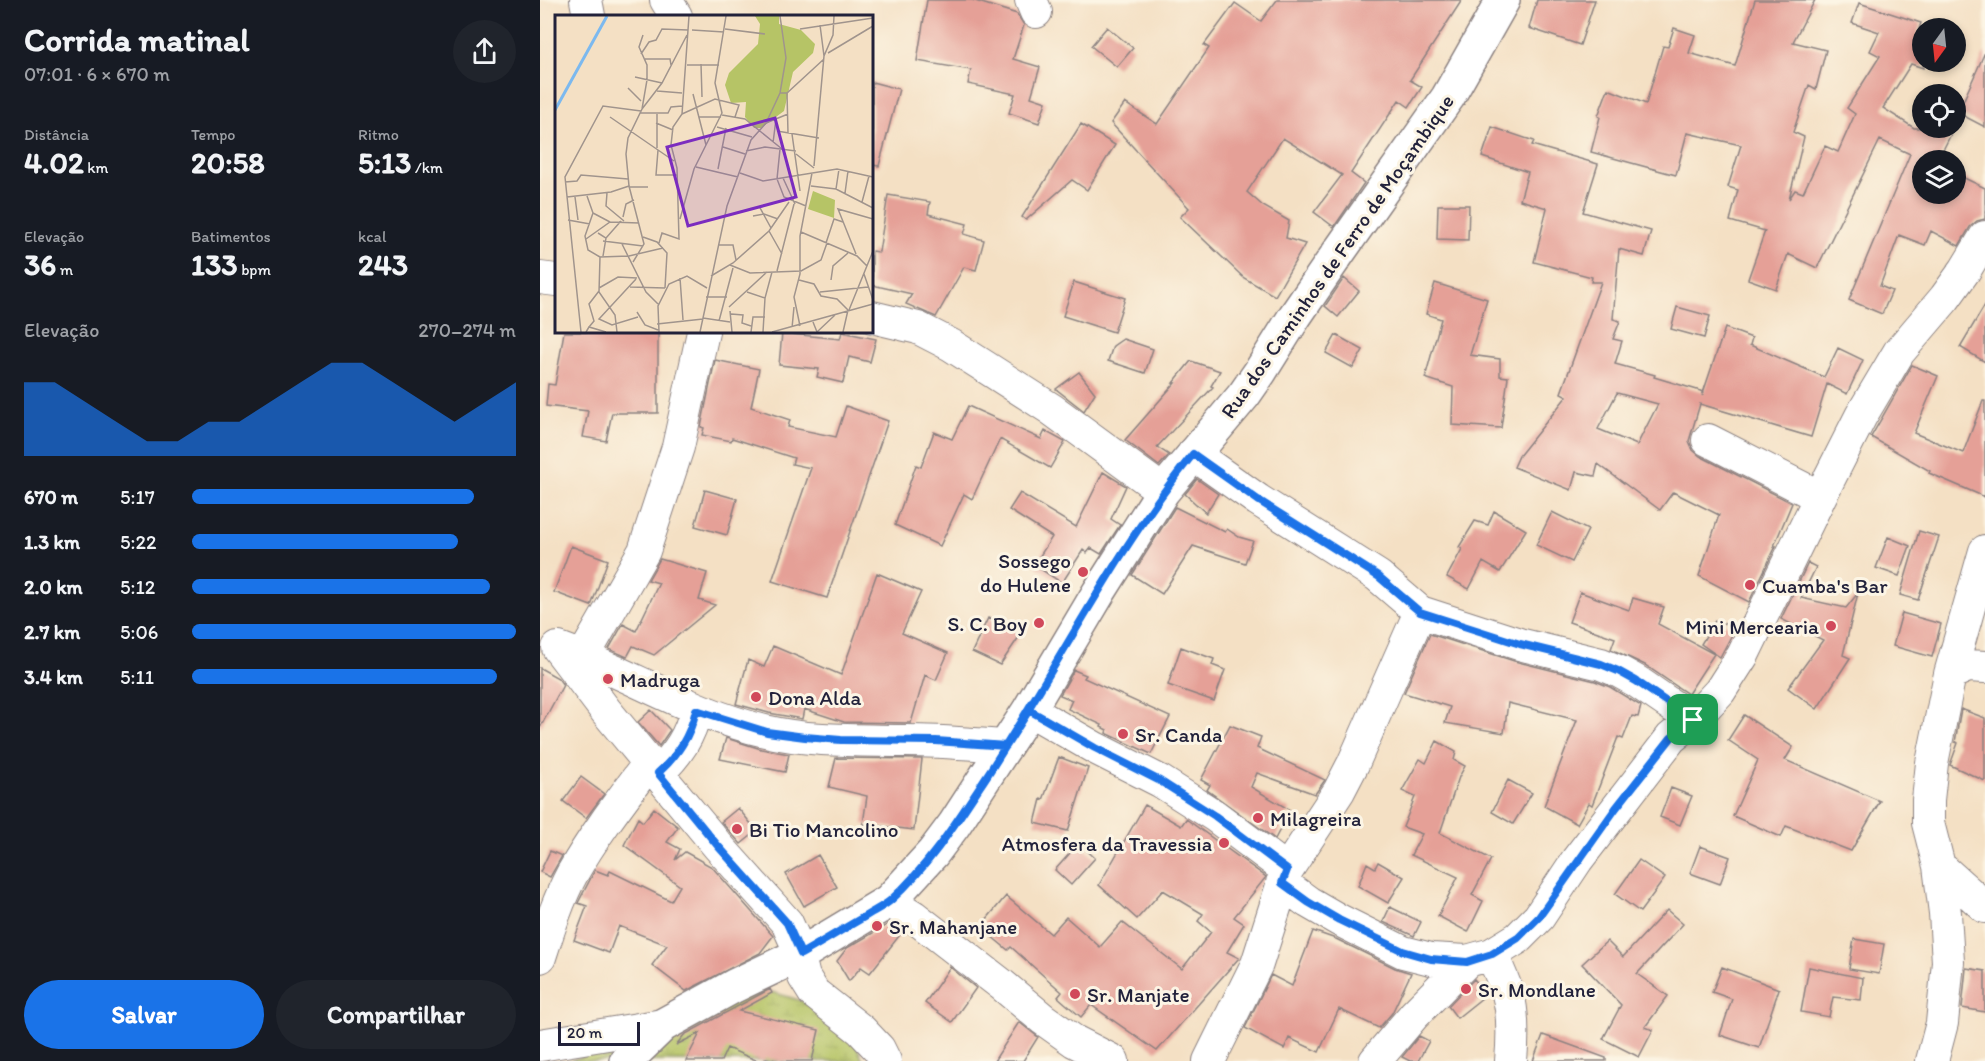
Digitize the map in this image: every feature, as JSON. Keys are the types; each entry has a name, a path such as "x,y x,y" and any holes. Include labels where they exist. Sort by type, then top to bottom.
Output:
{"street":[{"path":"586,0 589,15"},
{"path":"666,0 675,15"},
{"name":"Rua dos Caminhos de Ferro de Moçambique","path":"626,1061 663,1025 734,986 801,954 889,901 914,876 954,825 1006,746 1163,491 1244,395 1341,249 1432,122 1465,69 1503,0"},
{"path":"1375,1061 1419,1009 1480,958 1518,938 1539,917 1577,860 1671,738 1693,720 1720,691 1743,655 1820,497 1862,416 1899,352 1945,298 1985,237"},
{"path":"540,278 555,280"},
{"path":"873,317 918,328 951,345 1051,409 1163,491"},
{"path":"560,648 644,550 678,447 703,333"},
{"path":"1708,440 1820,497"},
{"path":"1193,454 1258,500 1378,576 1420,612 1477,631 1601,664 1618,671 1693,720"},
{"path":"1932,1061 1941,1023 1948,962 1945,913 1939,866 1928,823 1928,800 1932,763 1950,674 1985,551"},
{"path":"1209,1061 1257,964 1284,876 1339,791 1378,711 1420,612"},
{"path":"560,648 696,710 767,732 841,740 936,741 1006,746"},
{"path":"560,648 653,768 718,846 787,923 801,954 804,977 814,993 861,1030 879,1049 885,1061"},
{"path":"1950,674 1968,666 1985,667"},
{"path":"540,957 550,894 572,873 610,814 653,768 672,760 692,728 696,710"},
{"path":"1029,710 1095,748 1160,781 1215,816 1284,876 1308,902 1339,920 1403,951 1431,959 1480,958"},
{"path":"1939,866 1985,908"},
{"path":"889,901 914,916 1001,984 1042,1019 1069,1051 1113,1061"},
{"path":"1480,958 1508,993 1513,1031 1511,1061"},
{"path":"540,1045 663,1025"}],"green space":[{"path":"748,985 832,1010 856,1044 863,1061 568,1061 639,1038"}],"building":[{"path":"927,0 972,0 1017,14 1024,25 1013,59 1040,67 1031,97 1046,102 1039,123 1009,113 1015,94 968,84 971,70 917,61"},
{"path":"1277,0 1462,0 1410,80 1422,87 1409,107 1399,100 1351,173 1364,183 1334,227 1314,212 1342,175 1283,138 1247,192 1263,206 1289,221 1286,238 1305,244 1275,296 1244,278 1180,217 1189,208 1111,123 1125,103 1157,124 1209,48 1204,45 1235,3 1261,21"},
{"path":"1537,0 1595,0 1580,45 1529,28"},
{"path":"1755,0 1815,0 1793,42 1826,50 1816,89 1809,85 1793,132 1804,137 1789,199 1795,190 1803,193 1825,146 1838,152 1855,114 1847,108 1880,56 1870,51 1879,32 1852,23 1859,3 1912,20 1912,64 1883,108 1912,127 1912,138 1949,138 1943,150 1912,150 1912,204 1966,204 1966,179 1985,188 1985,219 1977,221 1970,227 1959,246 1931,231 1925,245 1899,235 1880,286 1892,291 1882,314 1849,300 1910,154 1880,140 1817,268 1788,254 1776,289 1748,279 1765,231 1730,221 1738,190 1728,187 1741,145 1687,133 1676,175 1591,152 1600,117 1598,116 1608,89 1646,104 1663,46 1668,47 1674,28 1695,35 1689,53 1735,66"},
{"path":"1107,27 1133,48 1117,67 1091,46"},
{"path":"1985,52 1985,127 1966,117 1966,95"},
{"path":"873,82 899,89 879,166 873,165"},
{"path":"1081,124 1115,145 1087,190 1072,180 1026,220 1022,217"},
{"path":"1492,127 1534,141 1532,145 1598,164 1583,212 1651,231 1644,256 1619,249 1613,319 1620,321 1613,339 1622,341 1615,364 1703,392 1725,328 1752,338 1750,345 1824,377 1838,348 1863,360 1847,394 1827,384 1811,437 1700,404 1689,441 1693,450 1700,456 1792,503 1774,546 1776,546 1749,602 1699,576 1719,515 1673,492 1660,510 1598,464 1595,476 1576,472 1571,490 1514,467 1519,456 1567,396 1561,393 1601,282 1591,282 1592,277 1534,262 1547,208 1520,200 1528,172 1482,157","holes":["1617,393 1658,404 1637,445 1598,429"]},
{"path":"888,195 930,202 928,214 967,224 964,234 984,240 976,270 964,267 936,317 906,304 912,294 873,285 873,251 879,252"},
{"path":"1438,205 1469,205 1468,240 1437,239"},
{"path":"1344,278 1359,291 1338,317 1325,306"},
{"path":"1074,282 1125,298 1114,332 1063,316"},
{"path":"1435,283 1487,299 1470,355 1500,359 1500,376 1508,377 1501,428 1452,425 1453,387 1425,378 1441,319 1426,314"},
{"path":"1985,305 1985,362 1960,347"},
{"path":"1677,307 1710,316 1704,338 1671,329"},
{"path":"564,333 658,333 658,413 612,413 606,441 583,437 588,411 546,406 548,384 555,385"},
{"path":"782,333 840,339 842,333 847,333 876,339 870,362 849,357 843,383 817,377 819,369 779,365"},
{"path":"1336,335 1363,350 1353,368 1326,353"},
{"path":"1123,339 1153,349 1145,373 1108,361 1113,346"},
{"path":"715,360 759,369 751,407 790,420 788,427 836,437 846,406 888,421 827,598 772,581 811,468 792,464 794,458 732,438 731,441 702,435 704,428 701,427"},
{"path":"1191,361 1220,371 1211,386 1213,387 1157,447 1169,455 1159,466 1125,440 1175,383 1173,383"},
{"path":"1912,365 1938,376 1914,433 1963,453 1983,401 1985,401 1985,497 1929,473 1930,471 1871,437"},
{"path":"1079,372 1095,393 1084,411 1056,389"},
{"path":"968,406 1041,439 1045,431 1065,442 1050,468 1000,439 972,499 964,494 940,546 895,525 916,465 921,467 934,432 952,439"},
{"path":"1103,472 1126,486 1111,519 1120,525 1101,554 1091,548 1087,553 1083,550 1062,583 1034,565 1052,537 1009,510 1020,493 1076,527"},
{"path":"1197,479 1218,494 1206,513 1185,494"},
{"path":"705,490 737,499 727,535 695,526"},
{"path":"1175,507 1225,532 1227,529 1239,537 1253,541 1245,563 1193,546 1162,594 1132,575"},
{"path":"1494,511 1526,530 1500,572 1483,562 1469,589 1447,577 1462,549 1459,547 1475,521 1488,525"},
{"path":"1552,512 1588,530 1572,562 1536,545"},
{"path":"1919,531 1939,537 1918,600 1900,595"},
{"path":"1888,537 1910,546 1899,576 1876,568"},
{"path":"571,546 608,560 591,606 554,592"},
{"path":"660,559 707,573 699,600 715,605 654,655 633,646 627,657 609,649 623,624 636,631 659,583 648,580"},
{"path":"1808,563 1816,567 1801,598 1846,608 1858,593 1843,655 1850,658 1817,709 1788,688 1823,640 1781,619"},
{"path":"877,573 921,592 902,633 948,653 936,680 925,675 911,723 844,722 804,709 802,719 736,704 748,660 764,667 773,646 841,675"},
{"path":"1580,592 1629,610 1633,598 1664,607 1658,624 1714,654 1688,694 1645,665 1611,649 1615,638 1569,622"},
{"path":"1902,613 1941,624 1932,657 1893,646"},
{"path":"988,618 1021,634 1000,665 972,652"},
{"path":"1715,621 1736,627 1720,657 1701,644"},
{"path":"1430,634 1514,661 1595,681 1610,687 1641,706 1638,717 1632,716 1623,739 1618,737 1592,805 1589,803 1577,824 1544,806 1577,720 1508,703 1504,733 1445,723 1450,707 1404,693"},
{"path":"1181,647 1214,659 1212,665 1225,670 1214,701 1168,685"},
{"path":"540,668 558,678 563,685 540,728"},
{"path":"1074,670 1086,675 1084,678 1170,717 1151,754 1106,733 1107,730 1101,727 1102,725 1068,709 1072,700 1060,695"},
{"path":"1961,709 1985,718 1985,781 1950,765 1958,743 1955,742"},
{"path":"651,710 670,730 659,746 638,722"},
{"path":"1744,715 1793,747 1785,760 1880,801 1851,851 1786,826 1781,837 1733,816 1758,760 1728,740"},
{"path":"1230,725 1261,737 1257,748 1325,780 1315,794 1257,773 1251,787 1290,810 1275,839 1207,790 1210,785 1201,780"},
{"path":"726,738 761,749 789,754 785,772 720,759"},
{"path":"1437,741 1456,752 1454,760 1465,766 1440,833 1491,859 1472,895 1483,901 1468,932 1438,916 1458,877 1411,855 1422,834 1403,827 1415,797 1402,791 1420,759 1426,763"},
{"path":"1059,757 1088,768 1068,831 1035,823 1041,799 1043,800"},
{"path":"836,758 922,759 914,830 863,824 867,796 829,787"},
{"path":"581,777 604,794 586,818 563,801"},
{"path":"1508,780 1532,793 1513,824 1492,812"},
{"path":"1671,788 1692,796 1680,825 1660,817"},
{"path":"1145,805 1181,826 1186,819 1266,877 1234,917 1244,924 1227,952 1239,958 1157,1051 1091,1005 1081,1017 1058,997 1062,992 1011,947 1008,950 980,927 1006,896 1051,934 1066,917 1100,947 1122,922 1182,969 1211,932 1198,921 1203,914 1163,890 1137,919 1099,885"},
{"path":"654,808 678,827 667,842 680,849 675,860 685,852 712,867 773,936 760,953 686,991 652,965 667,945 619,926 609,953 574,940 587,906 578,903 595,870 608,875 610,871 671,901 680,886 624,845 638,818 643,822"},
{"path":"738,808 757,831 741,844 721,822"},
{"path":"1079,843 1095,858 1071,885 1055,870"},
{"path":"1700,846 1730,857 1720,884 1690,873"},
{"path":"550,851 562,856 550,877 540,872"},
{"path":"818,855 837,887 804,906 786,874"},
{"path":"1639,860 1665,878 1640,912 1615,894"},
{"path":"1378,862 1404,877 1388,903 1358,886 1367,863 1375,868"},
{"path":"1390,907 1421,922 1414,936 1383,922"},
{"path":"1667,910 1683,924 1637,974 1668,996 1645,1027 1653,1030 1639,1057 1603,1039 1621,1005 1582,964 1607,941 1623,957"},
{"path":"890,923 903,931 870,973 861,967 849,981 837,961 847,948"},
{"path":"1313,931 1411,973 1392,1013 1379,1028 1339,1009 1319,1052 1289,1038 1284,1049 1245,1028 1271,975 1292,986"},
{"path":"1854,939 1884,944 1879,974 1849,969"},
{"path":"950,967 976,988 952,1022 925,1003"},
{"path":"1722,967 1779,989 1759,1048 1720,1035 1732,999 1712,992"},
{"path":"1809,967 1863,978 1861,1000 1833,997 1829,1017 1801,1012"},
{"path":"1966,968 1985,971 1985,1012 1962,1008"},
{"path":"1474,979 1487,994 1457,1018 1448,1006"},
{"path":"770,989 772,993 739,1011 819,1030 812,1061 781,1061 766,1058 764,1061 758,1061 727,1048 721,1061 686,1061 700,1033 676,1045 684,1035"},
{"path":"1019,1022 1038,1037 1023,1061 994,1061"},
{"path":"1543,1035 1606,1058 1606,1061 1533,1061"},
{"path":"1419,1036 1429,1041 1418,1061 1410,1061 1402,1057"}],"place":[{"name":"Sossego do Hulene","path":"1083,572"},
{"name":"Cuamba's Bar","path":"1750,585"},
{"name":"S. C. Boy","path":"1039,623"},
{"name":"Mini Mercearia","path":"1831,626"},
{"name":"Madruga","path":"608,679"},
{"name":"Dona Alda","path":"756,697"},
{"name":"Sr. Canda","path":"1123,734"},
{"name":"Milagreira","path":"1258,818"},
{"name":"Bi Tio Mancolino","path":"737,829"},
{"name":"Atmosfera da Travessia","path":"1224,843"},
{"name":"Sr. Mahanjane","path":"877,926"},
{"name":"Sr. Mondlane","path":"1466,989"},
{"name":"Sr. Manjate","path":"1075,994"}],"route":[{"path":"1693,720 1636,681 1601,664 1520,644 1420,612 1378,576 1258,500 1193,454 1163,491 1099,592 1029,710 1006,746 954,825 914,876 889,901 842,930 801,954 787,923 718,846 658,773 683,745 692,728 696,710 767,732 805,737 841,740 936,741 1006,746 1029,710 1095,748 1160,781 1215,816 1287,870 1282,883 1339,920 1403,951 1431,959 1467,962 1492,954 1518,938 1539,917 1577,860 1616,808 1671,738 1693,720"}]}
